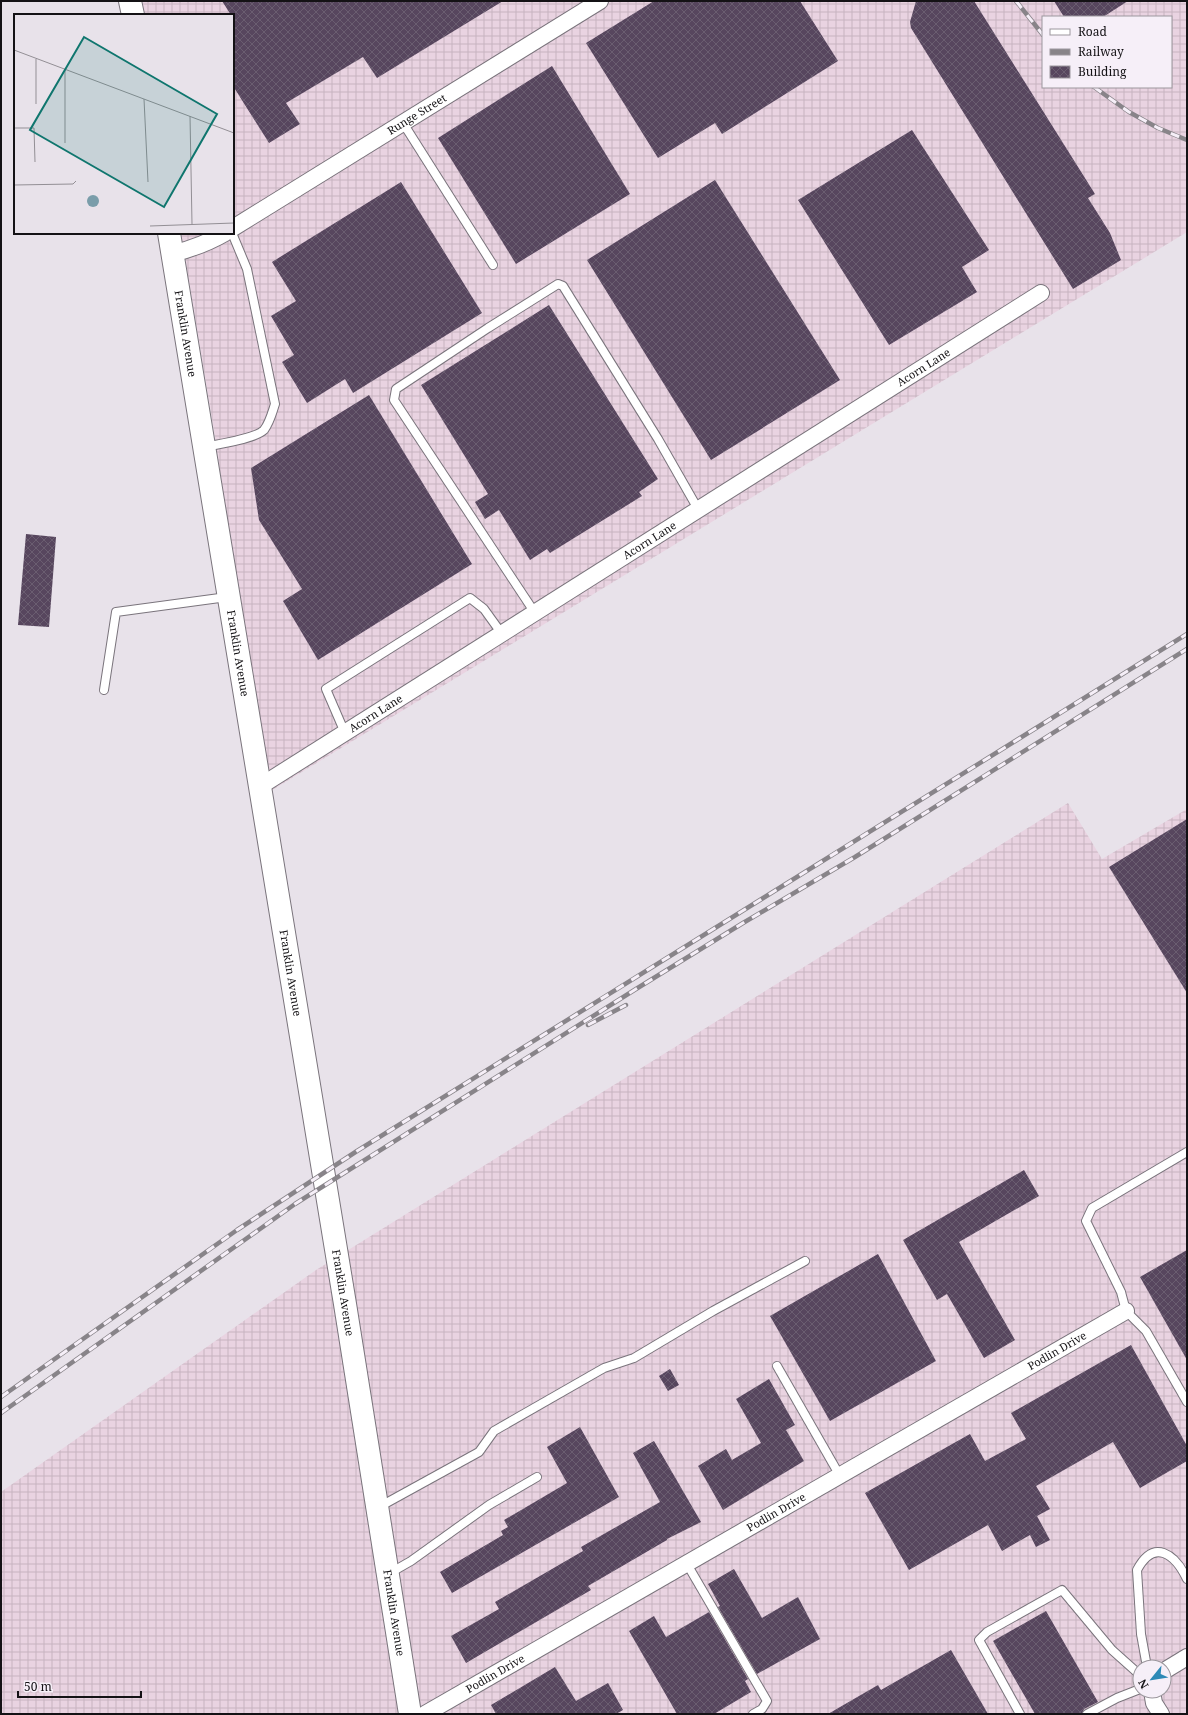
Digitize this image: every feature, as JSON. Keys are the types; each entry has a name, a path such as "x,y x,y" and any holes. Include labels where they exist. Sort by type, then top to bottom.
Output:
{"main road":[{"path":"130,1 132,14"},
{"name":"Franklin Avenue","path":"171,243 410,1714"}],"street":[{"name":"Runge Street","path":"234,227 600,1"},
{"path":"171,243 192,249 214,240 223,234"},
{"name":"Acorn Lane","path":"259,787 1041,293"},
{"name":"Podlin Drive","path":"425,1714 1126,1310"},
{"path":"1172,1666 1187,1657"},
{"path":"1153,1699 1160,1714"}],"lane":[{"path":"403,123 493,265"},
{"path":"204,447 255,435 263,431 269,422 275,404 247,269 232,234"},
{"path":"535,612 394,400 396,389 558,284 563,286 658,439 698,510"},
{"path":"104,690 116,612 228,597"},
{"path":"345,733 326,689 470,598 484,609 502,634"},
{"path":"1187,1152 1092,1208 1086,1221 1122,1292 1126,1310 1146,1331 1187,1402"},
{"path":"377,1508 480,1452 494,1431 604,1368 634,1358 713,1310 805,1260"},
{"path":"777,1366 840,1476"},
{"path":"388,1575 489,1505 537,1476"},
{"path":"1146,1659 1141,1634 1137,1570 1142,1561 1147,1557 1164,1552 1172,1556 1180,1565 1187,1579"},
{"path":"687,1564 767,1701 762,1709 753,1714"},
{"path":"1020,1714 979,1640 987,1632 1062,1590 1112,1650 1132,1668"},
{"path":"1087,1714 1117,1698 1132,1693"}],"shaded area":[{"path":"142,1 1187,1 1187,232 269,792 213,425 181,234 234,234 234,14 145,14"},
{"path":"1068,803 1102,859 1187,809 1187,1714 1,1714 1,1492 316,1270"}],"building":[{"path":"222,1 503,1 377,78 363,57 286,103 300,124 269,143 234,88 234,14 230,14"},
{"path":"654,1 800,1 838,61 722,134 715,123 658,158 586,43"},
{"path":"916,1 974,1 1095,194 1088,198 1110,233 1121,260 1073,289 911,28 910,22"},
{"path":"1054,1 1128,1 1105,16 1063,16"},
{"path":"552,66 630,194 516,264 438,138"},
{"path":"912,130 989,250 962,267 977,292 889,345 798,200"},
{"path":"715,180 840,380 711,460 587,260"},
{"path":"401,182 482,313 353,393 345,379 307,403 282,362 294,355 271,316 296,301 272,262"},
{"path":"549,305 658,479 639,492 642,496 550,553 547,549 530,560 499,510 485,519 475,502 488,494 421,385"},
{"path":"369,395 472,564 318,660 283,601 302,589 259,520 251,468"},
{"path":"26,534 56,537 49,627 18,625"},
{"path":"1187,819 1187,993 1109,867"},
{"path":"1024,1170 1039,1196 959,1242 1015,1340 984,1358 947,1294 937,1300 903,1240"},
{"path":"1187,1250 1187,1360 1140,1277"},
{"path":"878,1254 936,1361 830,1421 770,1316"},
{"path":"1131,1345 1187,1446 1187,1461 1140,1488 1113,1442 1036,1486 1050,1509 1037,1516 1050,1540 1036,1547 1030,1535 1002,1551 988,1525 909,1570 865,1493 970,1434 985,1461 1026,1439 1011,1413"},
{"path":"670,1369 679,1385 668,1391 659,1376"},
{"path":"769,1379 795,1425 786,1430 804,1461 723,1510 698,1466 726,1449 732,1460 761,1443 736,1399"},
{"path":"580,1427 619,1497 452,1593 440,1572 503,1535 501,1531 508,1527 504,1520 567,1483 547,1447"},
{"path":"654,1441 701,1522 667,1539 588,1586 591,1590 466,1663 451,1636 499,1609 495,1602 583,1551 581,1547 660,1502 633,1453"},
{"path":"734,1569 762,1618 798,1597 820,1639 757,1674 718,1607 720,1606 708,1584"},
{"path":"1046,1611 1098,1702 1084,1709 1082,1714 1035,1714 993,1641"},
{"path":"709,1612 748,1679 745,1681 751,1692 714,1714 677,1714 629,1631 654,1616 666,1637"},
{"path":"951,1650 988,1714 828,1714 878,1685 881,1690"},
{"path":"555,1667 576,1701 608,1683 623,1710 616,1714 496,1714 491,1705"}],"railway":[{"path":"1016,1 1042,34"},
{"path":"1095,88 1129,112 1158,128 1187,140"},
{"path":"1,1397 237,1230 357,1151 1187,634"},
{"path":"1,1413 295,1204 636,989 743,923 855,857 1187,649"},
{"path":"588,1025 626,1005"}]}
